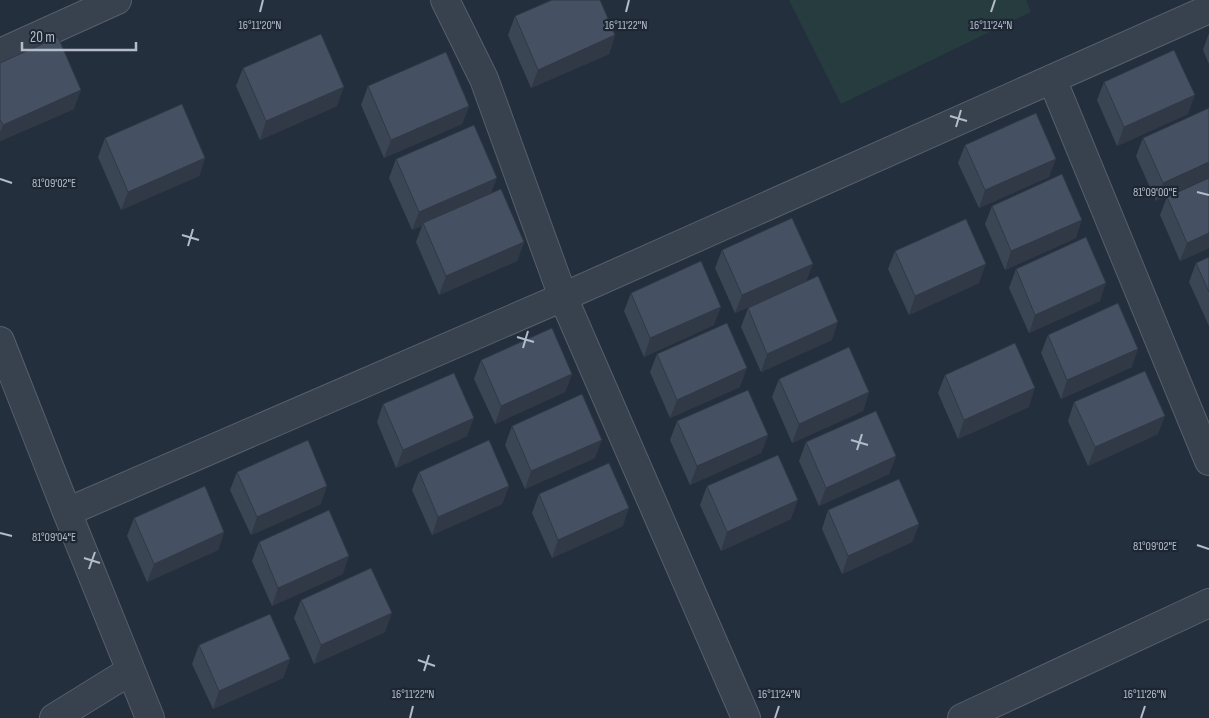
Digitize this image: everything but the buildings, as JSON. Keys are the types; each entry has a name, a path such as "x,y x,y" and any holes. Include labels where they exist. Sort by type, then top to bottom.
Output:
{"street":[{"path":"0,53 117,0"},
{"path":"445,0 484,79 562,297 746,718"},
{"path":"67,512 562,297 1209,9"},
{"path":"1052,79 1209,461"},
{"path":"0,341 150,718"},
{"path":"962,718 1209,603"},
{"path":"54,718 130,671"}],"green space":[{"path":"789,0 1026,0 1031,12 841,104"}]}
